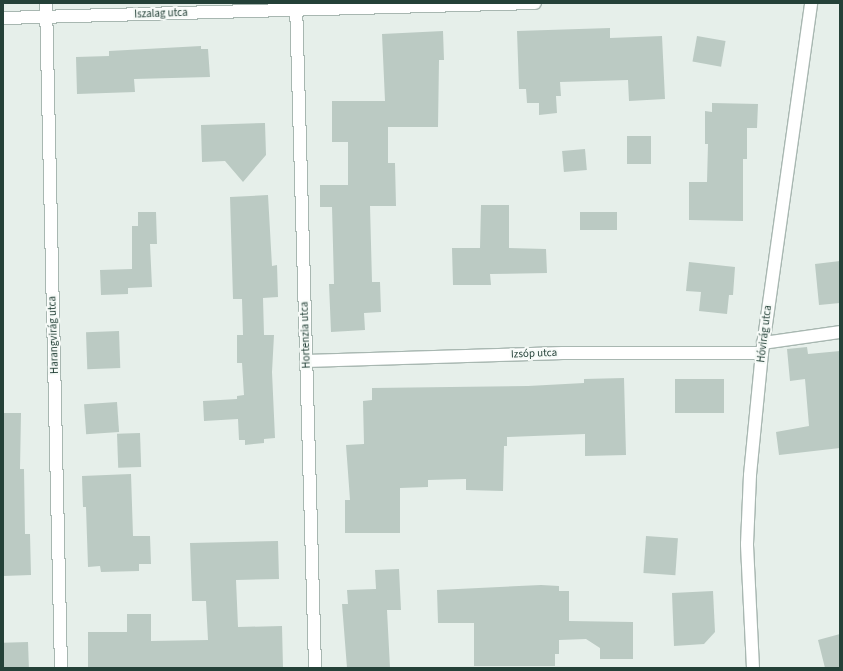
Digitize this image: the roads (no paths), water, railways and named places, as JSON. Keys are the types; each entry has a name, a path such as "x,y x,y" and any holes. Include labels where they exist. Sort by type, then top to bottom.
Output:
{"street":[{"name":"Harangvirág utca","path":"46,3 61,668"},
{"name":"Iszalag utca","path":"3,18 296,6 535,3"},
{"name":"Hóvirág utca","path":"752,668 747,544 750,475 762,348 811,3"},
{"name":"Hortenzia utca","path":"296,6 315,668"},
{"name":"Izsóp utca","path":"306,361 762,348 840,332"}]}
